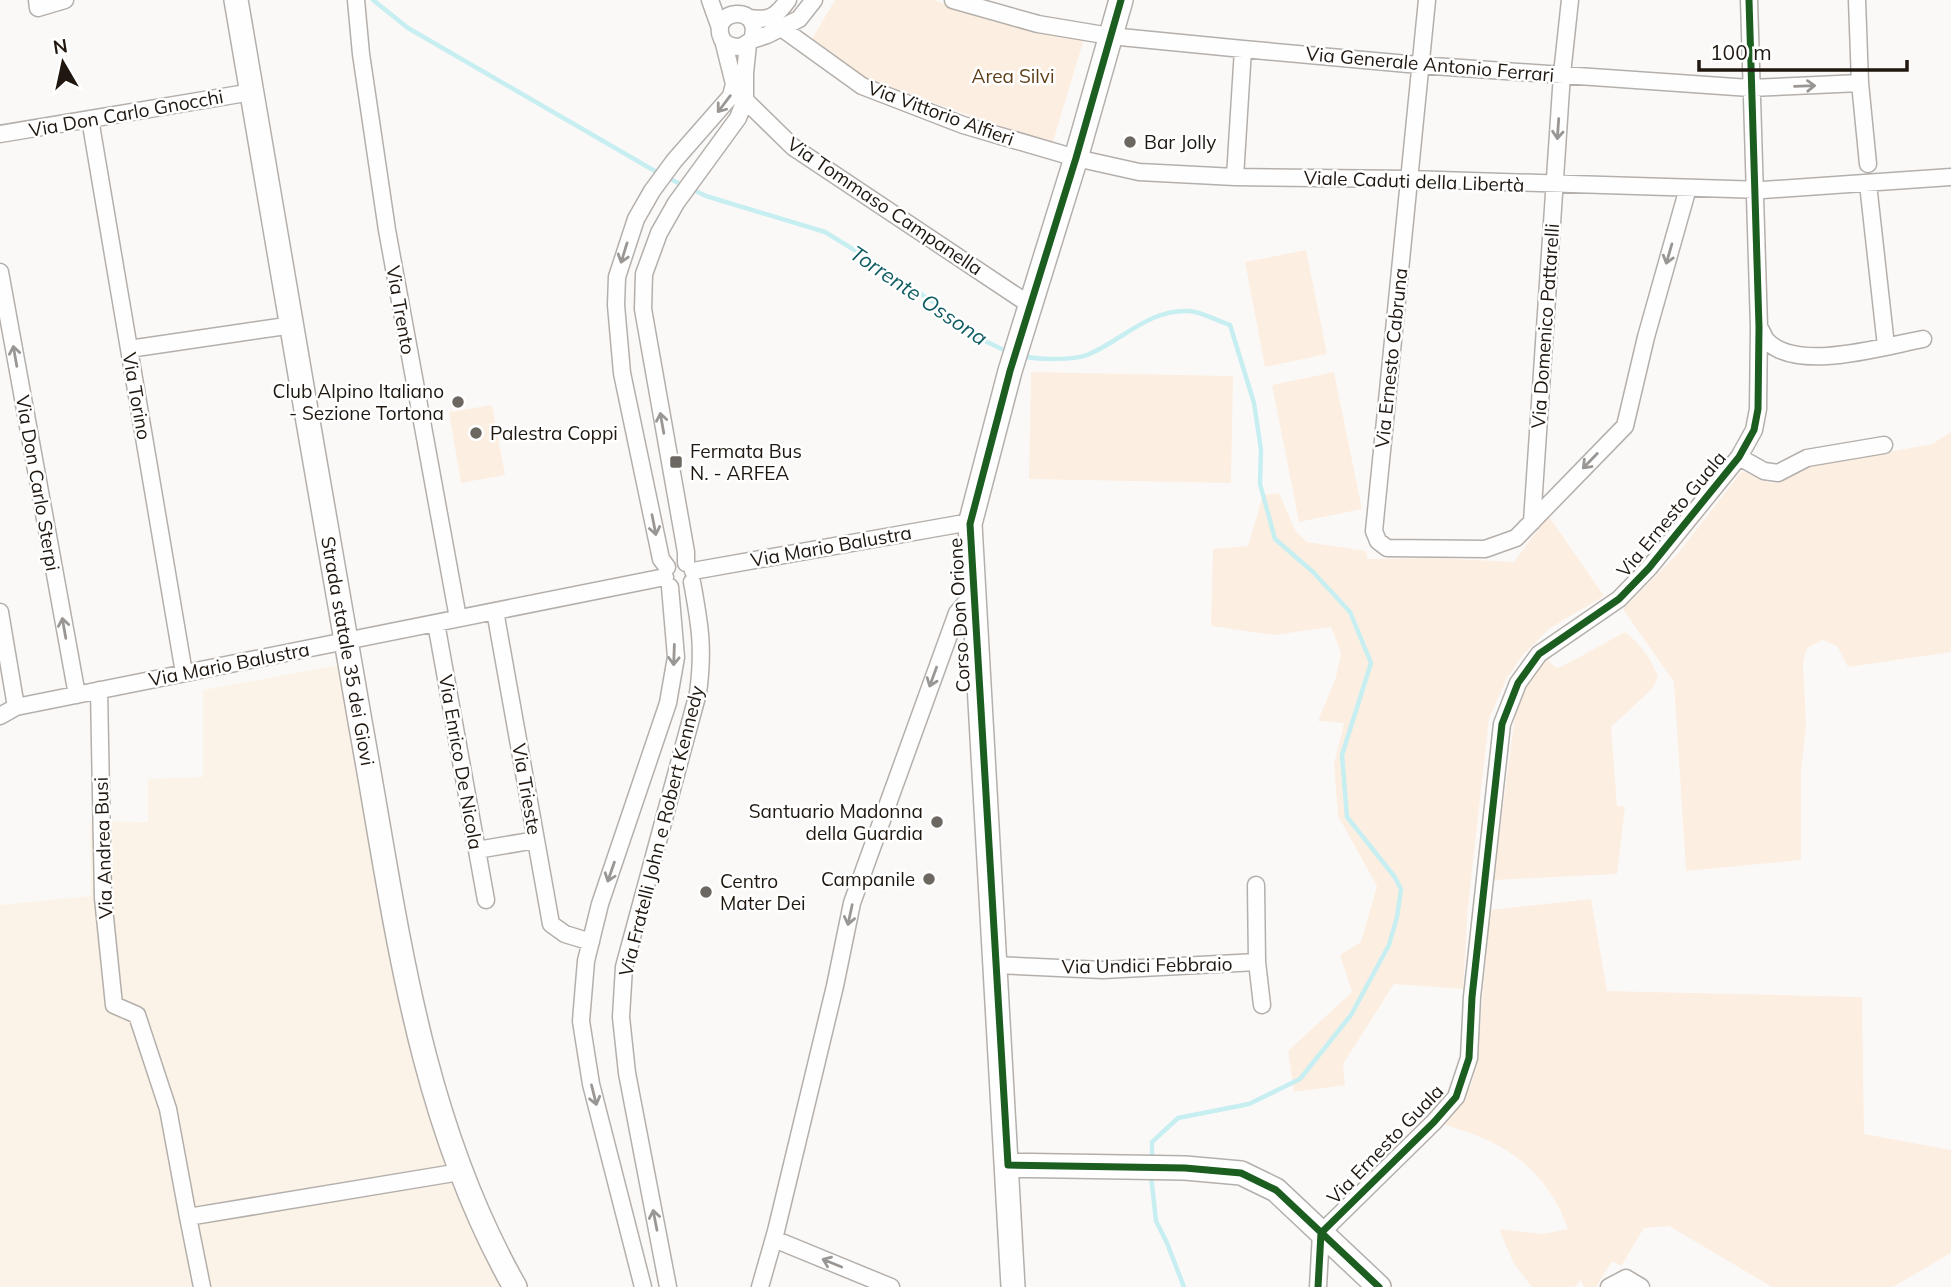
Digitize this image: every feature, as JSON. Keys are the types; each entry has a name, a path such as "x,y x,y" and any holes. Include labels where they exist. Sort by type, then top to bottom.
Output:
{"street":[{"path":"37,0 38,8 65,0"},
{"name":"Strada statale 35 dei Giovi","path":"236,0 346,641 417,1032 460,1172 481,1221 515,1287"},
{"name":"Via Trento","path":"356,0 387,230 458,618"},
{"path":"710,0 721,34 734,47 767,36 799,19 814,0"},
{"path":"721,34 724,19 731,14 741,13 749,18 764,20 774,17 788,0"},
{"name":"Via Generale Antonio Ferrari","path":"953,0 1038,23 1110,36 1243,49 1419,65 1750,88 1860,83"},
{"name":"Corso Don Orione","path":"1013,1287 970,524 1010,371 1076,158 1121,0"},
{"name":"Via Ernesto Cabruna","path":"1427,0 1374,531 1377,541 1387,548 1485,549 1516,538 1532,522"},
{"name":"Via Domenico Pattarelli","path":"1532,522 1562,74 1570,0"},
{"name":"Via Ernesto Guala","path":"1321,1233 1456,1097 1469,1058 1472,997 1502,724 1518,683 1539,654 1619,599 1649,568 1739,457 1754,430 1758,409 1759,327 1749,0"},
{"path":"1857,0 1860,83 1868,164"},
{"name":"Via Fratelli John e Robert Kennedy","path":"668,1287 627,1073 621,1017 624,967 698,693 703,658 701,628 652,369 643,309 643,274 659,233 677,202 738,118 745,100 744,73 750,42 755,32 754,24 749,18"},
{"name":"Via Vittorio Alfieri","path":"780,27 862,86 963,125 1076,158"},
{"name":"Via Fratelli John e Robert Kennedy","path":"643,1287 592,1084 581,1021 586,961 600,904 668,703 676,657 667,577 622,373 616,305 617,277 633,226 652,191 674,161 731,96 734,84 721,34"},
{"path":"1235,177 1243,49"},
{"name":"Via Don Carlo Gnocchi","path":"0,134 252,92"},
{"name":"Via Tommaso Campanella","path":"745,100 793,147 1030,305"},
{"name":"Via Torino","path":"90,118 184,673"},
{"name":"Viale Caduti della Libertà","path":"1076,158 1139,172 1235,177 1408,179 1754,190 1951,177"},
{"path":"1868,184 1886,346"},
{"path":"1532,522 1625,426 1646,337 1688,188"},
{"name":"Via Don Carlo Sterpi","path":"0,272 76,695"},
{"path":"129,349 293,325"},
{"path":"1759,327 1768,343 1789,353 1825,358 1923,339"},
{"path":"622,373 652,369"},
{"path":"1739,457 1764,471 1778,473 1807,458 1884,444"},
{"path":"647,488 673,482"},
{"name":"Via Mario Balustra","path":"690,572 970,524"},
{"path":"676,561 690,572 682,590 667,577 676,561"},
{"name":"Via Mario Balustra","path":"0,716 16,707 667,577"},
{"path":"760,1287 774,1239 855,895 957,613 973,594"},
{"name":"Via Trieste","path":"495,611 551,923 565,934 591,942"},
{"path":"0,612 16,707"},
{"name":"Via Enrico De Nicola","path":"436,623 486,900"},
{"name":"Via Andrea Busi","path":"99,690 103,898 114,1005 137,1015 152,1054 168,1109 188,1217"},
{"path":"477,850 536,840"},
{"name":"Via Undici Febbraio","path":"1256,885 1257,962 1262,1005"},
{"name":"Via Undici Febbraio","path":"995,965 1103,970 1257,962"},
{"path":"1008,1165 1135,1167 1241,1173 1276,1190 1379,1287"},
{"path":"202,1287 188,1217 460,1172"},
{"path":"1318,1287 1321,1233"},
{"path":"774,1239 891,1287"},
{"path":"1609,1287 1626,1278 1641,1287"}],"shaded area":[{"path":"350,663 417,1032 515,1287 0,1287 0,905 91,896 90,821 148,822 148,779 203,777 203,690"}],"green space":[{"name":"Area Silvi","path":"835,0 934,0 961,10 1084,39 1052,145 867,79 812,39"},
{"path":"1306,250 1327,354 1265,367 1245,262"},
{"path":"1031,372 1233,376 1231,483 1029,479"},
{"path":"1334,372 1362,509 1299,522 1272,385"},
{"name":"Palestra Coppi","path":"492,405 505,475 461,483 449,412"},
{"path":"1951,432 1951,652 1848,667 1837,646 1823,640 1807,648 1803,662 1806,726 1801,773 1801,860 1686,871 1674,682 1623,609 1679,552 1742,471 1770,483 1780,483 1802,468 1932,444"},
{"path":"1279,493 1295,530 1307,542 1366,551 1367,559 1437,558 1514,562 1548,515 1604,596 1550,628 1523,655 1507,678 1489,719 1468,907 1463,989 1394,984 1343,1064 1345,1085 1294,1092 1288,1051 1352,992 1340,955 1361,942 1377,886 1338,816 1334,764 1344,723 1318,721 1336,677 1341,653 1331,627 1274,635 1211,626 1213,549 1248,546 1263,495"},
{"path":"1625,632 1645,652 1658,677 1652,689 1611,727 1617,806 1625,807 1617,874 1493,880 1516,710 1527,684 1547,659 1556,668 1561,667"},
{"path":"1591,899 1607,991 1862,997 1864,1134 1951,1150 1951,1253 1893,1287 1772,1287 1669,1226 1644,1228 1621,1266 1612,1261 1596,1287 1584,1287 1581,1280 1574,1287 1532,1287 1514,1264 1499,1229 1543,1234 1568,1229 1559,1208 1548,1189 1521,1160 1486,1140 1445,1125 1471,1085 1477,1063 1490,910"}],"waterway":[{"name":"Torrente Ossona","path":"373,0 408,28 660,174"},
{"name":"Torrente Ossona","path":"668,178 706,196 825,232 946,311 979,338 1008,352"},
{"name":"Torrente Ossona","path":"1023,356 1055,359 1087,355 1148,320 1174,312 1194,312 1230,325 1254,403 1261,450 1260,484 1275,539 1313,572 1350,612 1371,663 1342,755 1347,817 1394,876 1401,889 1389,945 1351,1015 1300,1079 1249,1104 1178,1118 1152,1142 1152,1159"},
{"name":"Torrente Ossona","path":"1151,1175 1156,1221 1184,1287"}],"cycle path":[{"path":"1121,0 1076,158 1010,371 970,524 1008,1165 1185,1168 1241,1173 1276,1190 1379,1287"},
{"path":"1318,1287 1321,1233 1456,1097 1469,1058 1472,997 1502,724 1518,683 1539,654 1619,599 1649,568 1739,457 1754,430 1758,409 1759,327 1749,0"}],"place":[{"name":"Bar Jolly","path":"1130,142"},
{"name":"Club Alpino Italiano - Sezione Tortona","path":"458,402"},
{"name":"Palestra Coppi","path":"476,433"},
{"name":"Fermata Bus N. - ARFEA","path":"676,462"},
{"name":"Santuario Madonna della Guardia","path":"937,822"},
{"name":"Campanile","path":"929,879"},
{"name":"Centro Mater Dei","path":"706,892"}]}
